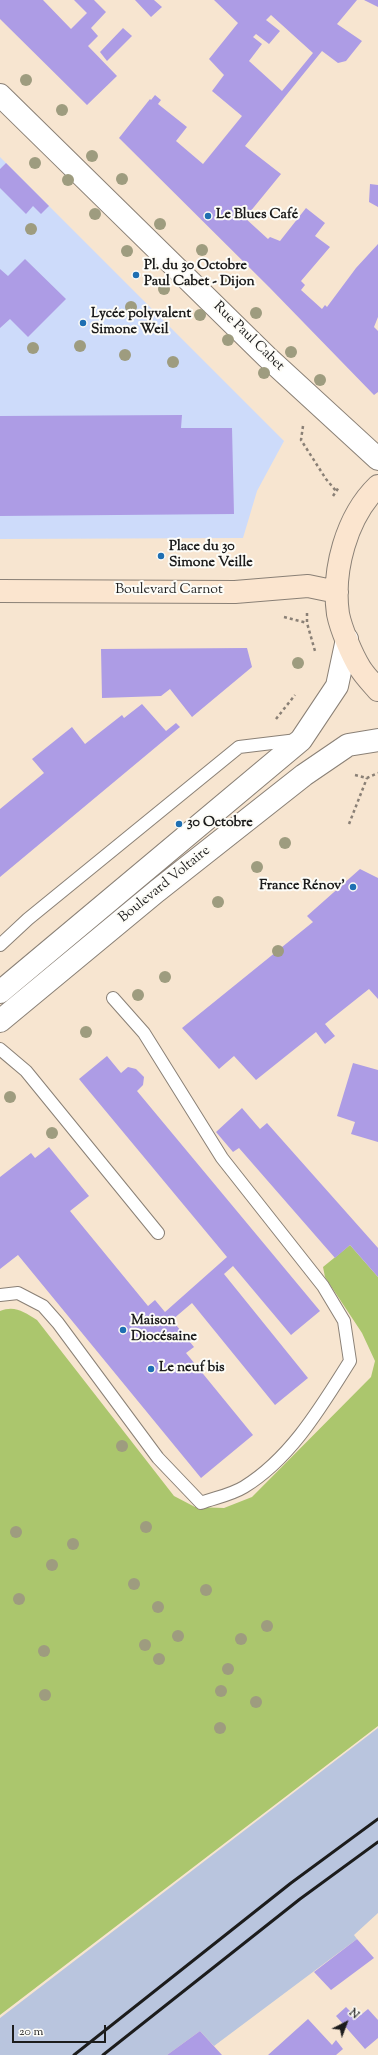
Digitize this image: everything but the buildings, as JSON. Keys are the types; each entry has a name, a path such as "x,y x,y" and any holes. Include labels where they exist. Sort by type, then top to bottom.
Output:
{"main road":[{"path":"378,486 368,496 351,526 340,558 337,592 338,615 347,639 360,669 378,690"},
{"name":"Boulevard Carnot","path":"0,591 234,592 308,586 337,592"}],"street":[{"name":"Rue Paul Cabet","path":"0,95 304,390 378,459"},
{"name":"Boulevard Voltaire","path":"0,992 301,740 337,686 347,639"},
{"name":"Boulevard Voltaire","path":"0,1021 157,891 304,776 348,745 378,740"}],"lane":[{"path":"0,945 28,919 239,747 301,740"},
{"path":"0,1295 18,1292 43,1306 58,1323 158,1458 201,1503 243,1488 278,1460 318,1412 350,1361 344,1321 323,1286 222,1158 144,1033 113,998"},
{"path":"0,1050 26,1071 158,1233"}],"path":[{"path":"304,390 305,413 301,440 326,479 336,491"},
{"path":"253,746 282,713 300,689"},
{"path":"349,824 367,778"}],"shaded area":[{"name":"Lycée polyvalent Simone Weil","path":"0,157 284,441 257,491 243,538 0,539"},
{"path":"378,1728 378,1913 354,1935 357,1939 214,2046 200,2031 167,2055 0,2055 0,2018"}],"green space":[{"path":"350,1245 378,1277 378,1726 0,2015 0,1311 5,1309 15,1309 24,1312 37,1320 174,1496 195,1507 224,1508 252,1497 371,1377 375,1361 362,1333 325,1277 323,1267"}],"railway":[{"path":"74,2055 291,1883 378,1819"},
{"path":"103,2055 300,1899 378,1842"}],"place":[{"name":"Le Blues Café","path":"208,216"},
{"name":"Pl. du 30 Octobre Paul Cabet - Dijon","path":"136,275"},
{"name":"Lycée polyvalent Simone Weil","path":"83,323"},
{"name":"Place du 30 Simone Veille","path":"161,556"},
{"name":"30 Octobre","path":"179,824"},
{"name":"France Rénov'","path":"353,887"},
{"name":"Maison Diocésaine","path":"123,1330"},
{"name":"Le neuf bis","path":"151,1369"}]}
